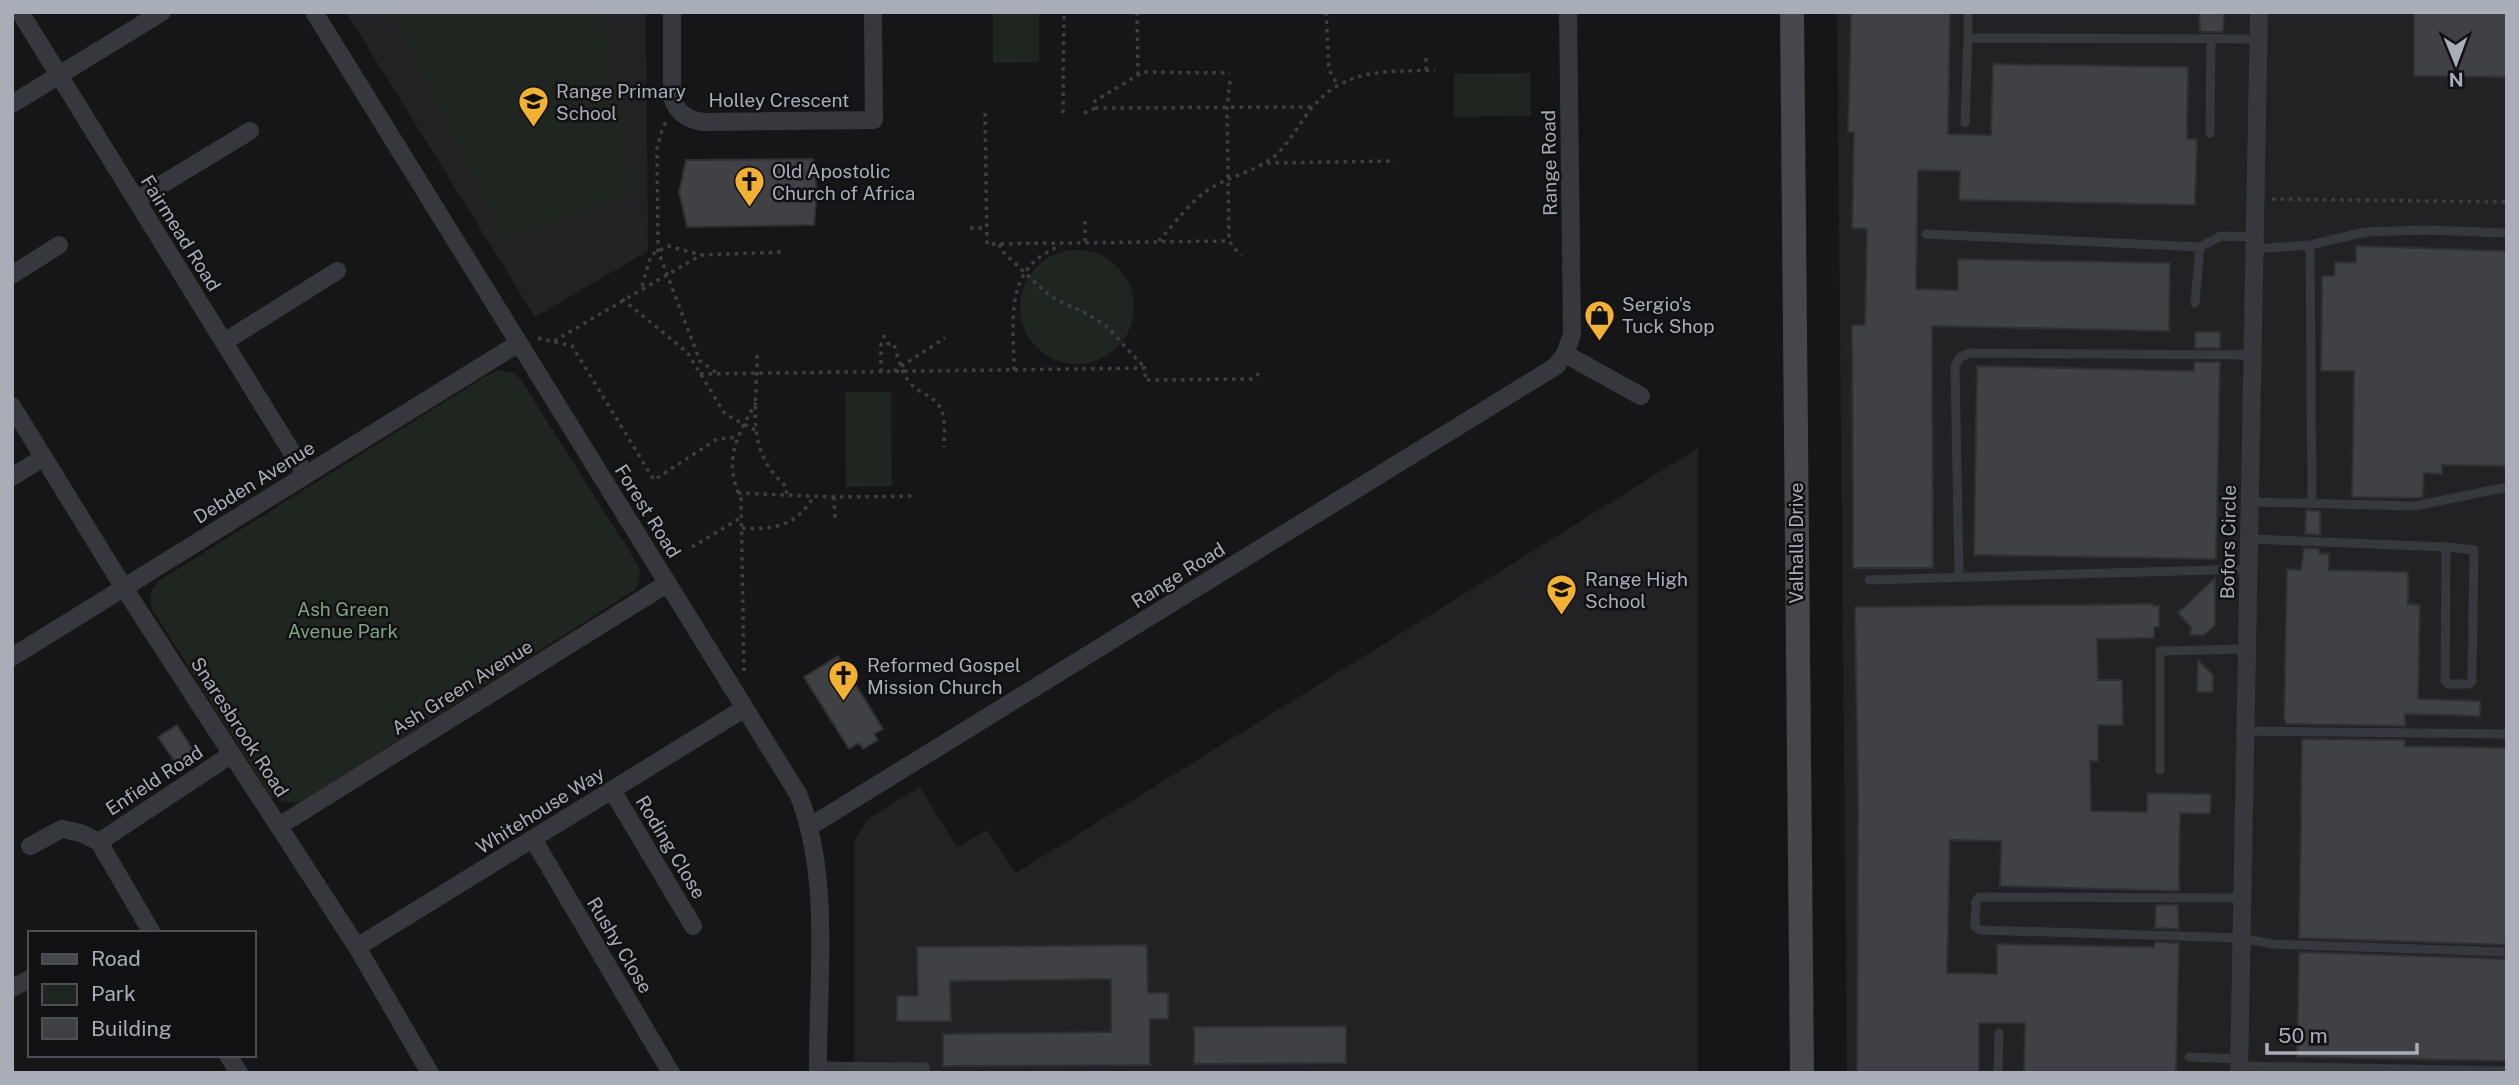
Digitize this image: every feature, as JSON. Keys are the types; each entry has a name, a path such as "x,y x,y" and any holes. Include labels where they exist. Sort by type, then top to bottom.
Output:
{"main road":[{"name":"Valhalla Drive","path":"1792,12 1802,1073"}],"street":[{"name":"Fairmead Road","path":"20,12 306,475"},
{"path":"12,104 162,12"},
{"name":"Forest Road","path":"314,12 524,339 668,583 798,794 815,853 819,903 818,1070"},
{"path":"672,12 672,97 679,111"},
{"name":"Holley Crescent","path":"679,111 686,117 704,122 874,120 873,12"},
{"name":"Range Road","path":"809,827 1556,366 1565,354 1572,334 1568,12"},
{"name":"Bofors Circle","path":"2240,1066 2259,12"},
{"path":"135,200 250,131"},
{"path":"12,275 59,245"},
{"path":"224,342 337,271"},
{"name":"Debden Avenue","path":"12,657 524,339"},
{"path":"1565,354 1642,396"},
{"name":"Snaresbrook Road","path":"12,406 124,588 357,947 430,1073"},
{"path":"12,477 44,457"},
{"name":"Ash Green Avenue","path":"279,826 668,583"},
{"name":"Whitehouse Way","path":"357,947 745,708"},
{"name":"Enfield Road","path":"99,842 232,754"},
{"name":"Roding Close","path":"612,790 693,926"},
{"name":"Enfield Road","path":"30,846 62,829 81,833 99,842 151,931"},
{"name":"Rushy Close","path":"533,839 671,1073"},
{"path":"12,988 28,980"},
{"path":"229,1057 239,1073"}],"lane":[{"path":"1965,123 1968,12"},
{"path":"1968,38 2259,39"},
{"path":"2210,133 2211,39"},
{"path":"1926,234 2200,247 2221,236 2255,243 2310,245 2365,232 2507,233"},
{"path":"2310,245 2312,503"},
{"path":"2195,303 2200,247"},
{"path":"1959,575 1955,367 1960,357 1970,353 2253,355"},
{"path":"2250,502 2415,506 2507,487"},
{"path":"2249,539 2445,547 2471,549 2475,553 2472,681 2469,684 2448,684 2445,681 2445,547"},
{"path":"1869,580 1959,575 2249,569"},
{"path":"2160,770 2160,651 2248,649"},
{"path":"2246,731 2507,734"},
{"path":"2243,898 1979,897 1976,901 1975,927 1980,930 2242,938 2273,944 2507,952"},
{"path":"1998,1073 1999,1033"},
{"path":"2189,1057 2240,1066 2507,1072"},
{"path":"818,1070 925,1068 925,1073"}],"path":[{"path":"1063,113 1064,12"},
{"path":"1137,12 1138,75"},
{"path":"1326,12 1329,70 1338,86"},
{"path":"1426,58 1426,70"},
{"path":"1157,242 1208,190 1265,163 1286,144 1312,107 1338,86 1373,72 1435,70"},
{"path":"1095,108 1095,101 1143,72 1230,73"},
{"path":"1230,81 1227,107 1229,241 1241,256"},
{"path":"1084,113 1095,108 1312,107"},
{"path":"679,111 663,126 657,149 658,251 701,361 719,374"},
{"path":"985,113 987,244 1229,241"},
{"path":"1265,163 1395,161"},
{"path":"2256,198 2507,202"},
{"path":"1085,221 1085,243"},
{"path":"970,228 986,228"},
{"path":"1014,370 1014,307 1017,287 1026,271 1042,254 1054,249 1054,243"},
{"path":"1000,244 1000,249 1044,290 1057,300 1088,314 1106,326 1145,368 1145,380 1252,379 1262,371"},
{"path":"642,287 651,255 668,246 701,255 782,252"},
{"path":"553,341 701,255"},
{"path":"622,299 687,352 725,414 755,430"},
{"path":"883,335 888,344"},
{"path":"893,371 945,338"},
{"path":"524,339 553,341 572,346 654,480 717,439 738,437"},
{"path":"881,372 881,344 894,344 904,372 913,387 933,399 940,407 944,418 944,447"},
{"path":"757,355 755,430 769,468 787,488 786,495"},
{"path":"700,374 1145,368"},
{"path":"1032,370 1032,379"},
{"path":"744,677 741,499 732,470 738,437 756,403"},
{"path":"738,493 834,497 916,496"},
{"path":"742,528 762,530 778,527 806,510 814,496"},
{"path":"834,497 835,518"},
{"path":"692,547 742,517"}],"shaded area":[{"name":"Range Primary School","path":"346,12 646,12 648,251 535,317"},
{"path":"1837,12 2507,12 2507,1073 1847,1073"},
{"name":"Range High School","path":"1698,448 1698,1073 854,1073 854,842 867,819 920,787 957,847 987,830 1016,873"}],"green space":[{"name":"Range Primary School","path":"390,12 602,12 637,194 503,241"},
{"path":"993,12 1039,12 1039,62 993,63"},
{"path":"1530,73 1531,116 1454,117 1454,74"},
{"path":"1077,250 1099,254 1117,267 1130,285 1134,307 1130,329 1117,347 1099,360 1077,364 1055,360 1037,347 1024,329 1020,307 1024,285 1037,267 1055,254"},
{"name":"Ash Green Avenue Park","path":"500,370 513,373 521,380 638,565 640,575 637,587 302,801 286,802 271,797 152,609 153,590 160,580 486,376"},
{"path":"845,392 891,392 892,486 846,487"}],"building":[{"path":"1851,12 1950,12 1948,134 1991,135 1993,64 2188,67 2187,139 2197,139 2195,205 1959,200 1960,171 1918,170 1916,289 1958,290 1958,259 2170,263 2169,331 1932,326 1933,568 1853,568 1852,325 1865,325 1867,229 1852,228 1854,132 1848,132"},
{"path":"2199,12 2224,12 2223,32 2200,32"},
{"path":"2414,12 2507,12 2507,77 2414,76"},
{"name":"Old Apostolic Church of Africa","path":"813,159 817,191 814,225 687,227 679,192 686,160"},
{"path":"2356,246 2507,251 2507,466 2442,465 2442,474 2424,473 2423,497 2420,498 2352,497 2354,371 2321,371 2322,276 2334,276 2335,262 2356,263"},
{"path":"2195,332 2220,332 2220,348 2195,348"},
{"path":"2194,362 2220,362 2216,559 1974,555 1977,366 2194,371"},
{"path":"2306,510 2320,511 2320,535 2305,534"},
{"path":"2304,548 2319,549 2319,553 2329,554 2329,570 2408,572 2408,604 2420,605 2418,699 2480,701 2480,716 2405,714 2405,726 2286,724 2287,569 2301,570"},
{"path":"2215,578 2215,625 2204,635 2190,635 2191,627 2178,613"},
{"path":"2159,606 2159,627 2154,627 2154,638 2097,639 2098,680 2122,680 2123,725 2098,725 2098,761 2090,761 2091,811 2147,812 2147,793 2211,794 2210,814 2180,813 2179,891 2000,886 2001,841 1950,840 1947,973 1997,974 1997,944 2154,947 2155,942 2179,943 2176,1073 2024,1073 2025,1023 1979,1023 1979,1073 1857,1073 1858,796 1855,607"},
{"name":"Reformed Gospel Mission Church","path":"838,656 883,729 874,734 878,740 863,749 859,743 849,749 804,677"},
{"path":"2198,660 2213,675 2213,692 2197,692"},
{"path":"177,725 195,753 177,765 158,737"},
{"path":"2302,739 2405,740 2405,746 2507,748 2507,945 2299,938"},
{"path":"2156,905 2178,905 2179,929 2155,928"},
{"path":"1147,945 1148,993 1168,993 1168,1019 1150,1019 1150,1065 943,1066 943,1034 1111,1032 1111,979 950,981 951,1021 897,1021 897,996 918,996 917,947"},
{"path":"2299,952 2507,959 2507,1061 2297,1057"},
{"path":"1346,1026 1346,1063 1194,1064 1194,1027"}],"place":[{"name":"Range Primary School","path":"533,129"},
{"name":"Old Apostolic Church of Africa","path":"749,209"},
{"name":"Sergio's Tuck Shop","path":"1599,342"},
{"name":"Range High School","path":"1562,617"},
{"name":"Reformed Gospel Mission Church","path":"844,703"}]}
